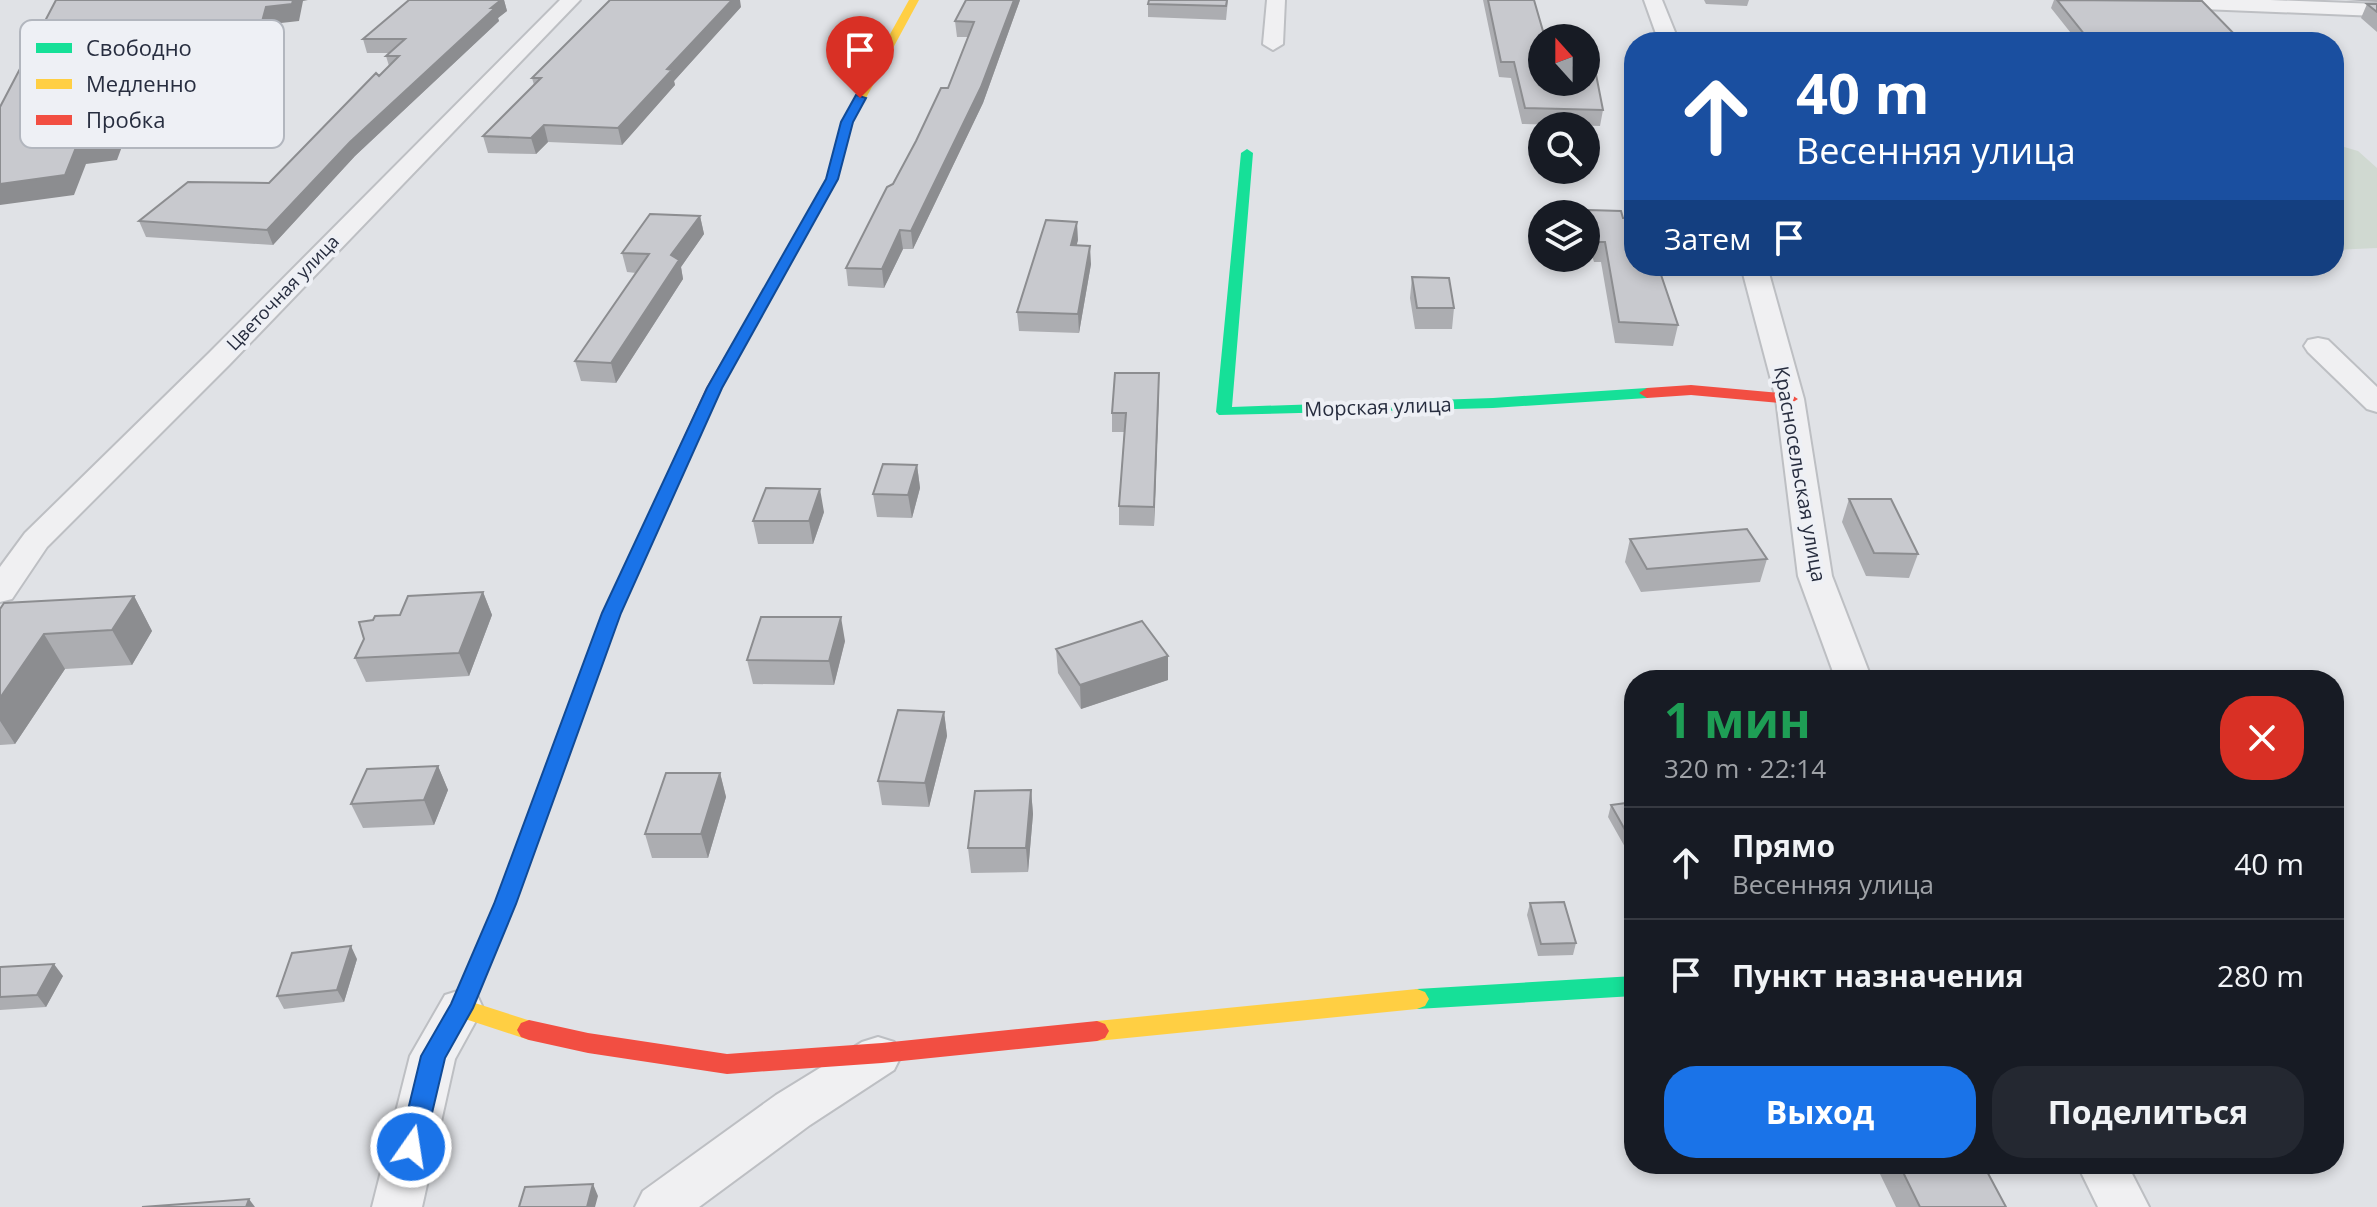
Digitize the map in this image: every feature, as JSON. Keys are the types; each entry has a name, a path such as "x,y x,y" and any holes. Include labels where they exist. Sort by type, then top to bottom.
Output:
{"street":[{"name":"Цветочная улица","path":"0,591 36,540 219,359 571,0"},
{"path":"397,1207 433,1056 461,1008 505,904 618,599 714,388 832,179 847,122 914,0"},
{"path":"1273,44 1276,0"},
{"path":"1653,0 1665,32"},
{"path":"2128,0 2377,10"},
{"name":"Морская улица","path":"1247,153 1224,412 1493,403 1691,390 1790,399"},
{"name":"Красносельская улица","path":"1757,276 1790,399 1815,576 1850,670"},
{"path":"2318,346 2377,403"},
{"path":"461,1008 522,1029 588,1043 727,1064 882,1053 1469,994 1624,986"},
{"path":"660,1207 793,1110 882,1053"},
{"path":"2106,1174 2124,1207"}],"shaded area":[{"path":"2344,147 2358,151 2377,168 2377,248 2344,250"}],"building":[{"path":"56,0 293,0 292,4 266,7 262,20 46,20"},
{"path":"409,0 501,0 350,142 267,230 139,221 188,182 269,183 376,73 379,76 399,56 386,56 405,39 363,39"},
{"path":"610,0 732,0 667,69 672,70 618,128 544,125 531,138 483,136 541,78 532,78"},
{"path":"966,0 1014,0 981,87 911,231 900,230 882,269 846,268 887,187 893,184 916,141 941,88 948,88 974,22 955,21"},
{"path":"1149,0 1227,0 1226,6 1148,4"},
{"path":"1488,0 1534,0 1541,24 1528,24 1528,96 1600,95 1603,110 1525,108 1514,62 1501,62"},
{"path":"2057,0 2202,1 2232,32 2083,32"},
{"path":"20,69 20,148 76,148 65,175 0,184 0,107"},
{"path":"1600,210 1621,211 1624,218 1624,276 1661,276 1678,325 1619,322 1605,242 1600,242"},
{"path":"650,214 700,216 671,255 679,260 611,363 575,361 649,254 622,253"},
{"path":"1046,220 1077,222 1071,245 1090,246 1078,314 1017,312"},
{"path":"1412,277 1449,278 1454,308 1417,308"},
{"path":"1115,373 1159,373 1154,507 1119,506 1126,413 1112,413"},
{"path":"883,464 917,465 908,495 873,494"},
{"path":"766,488 820,489 809,521 753,521"},
{"path":"1849,499 1891,499 1918,554 1874,553"},
{"path":"1747,529 1767,559 1647,569 1630,539"},
{"path":"483,592 459,653 355,658 364,639 359,622 373,620 375,616 400,615 408,596"},
{"path":"134,596 112,630 44,634 0,698 0,609 4,603"},
{"path":"761,617 841,617 829,661 747,660"},
{"path":"1142,621 1168,656 1080,685 1056,649"},
{"path":"898,710 944,712 925,783 878,781"},
{"path":"438,766 424,800 351,804 367,769"},
{"path":"666,773 720,773 701,834 645,834"},
{"path":"1031,790 1026,848 968,848 975,791"},
{"path":"1624,803 1624,828 1611,805"},
{"path":"1564,902 1576,943 1541,944 1530,903"},
{"path":"351,946 337,990 277,996 292,953"},
{"path":"54,964 37,995 0,997 0,967"},
{"path":"1904,1174 1988,1174 2006,1207 1920,1207"},
{"path":"593,1184 587,1207 519,1207 525,1187"},
{"path":"249,1199 246,1207 142,1207"}],"traffic: fast":[{"path":"1247,153 1224,412 1493,403 1647,393"},
{"path":"1417,999 1624,987"}],"traffic: slow":[{"path":"763,302 832,179 847,122 914,0"},
{"path":"529,1030 461,1008 505,904 608,621"},
{"path":"1097,1031 1417,999"}],"traffic: jam":[{"path":"608,621 714,388 763,302"},
{"path":"1647,393 1691,390 1790,399"},
{"path":"529,1030 588,1043 727,1064 882,1053 1097,1031"}],"route":[{"path":"411,1147 433,1056 461,1008 505,904 611,613 714,388 832,179 847,122 860,98"}]}
